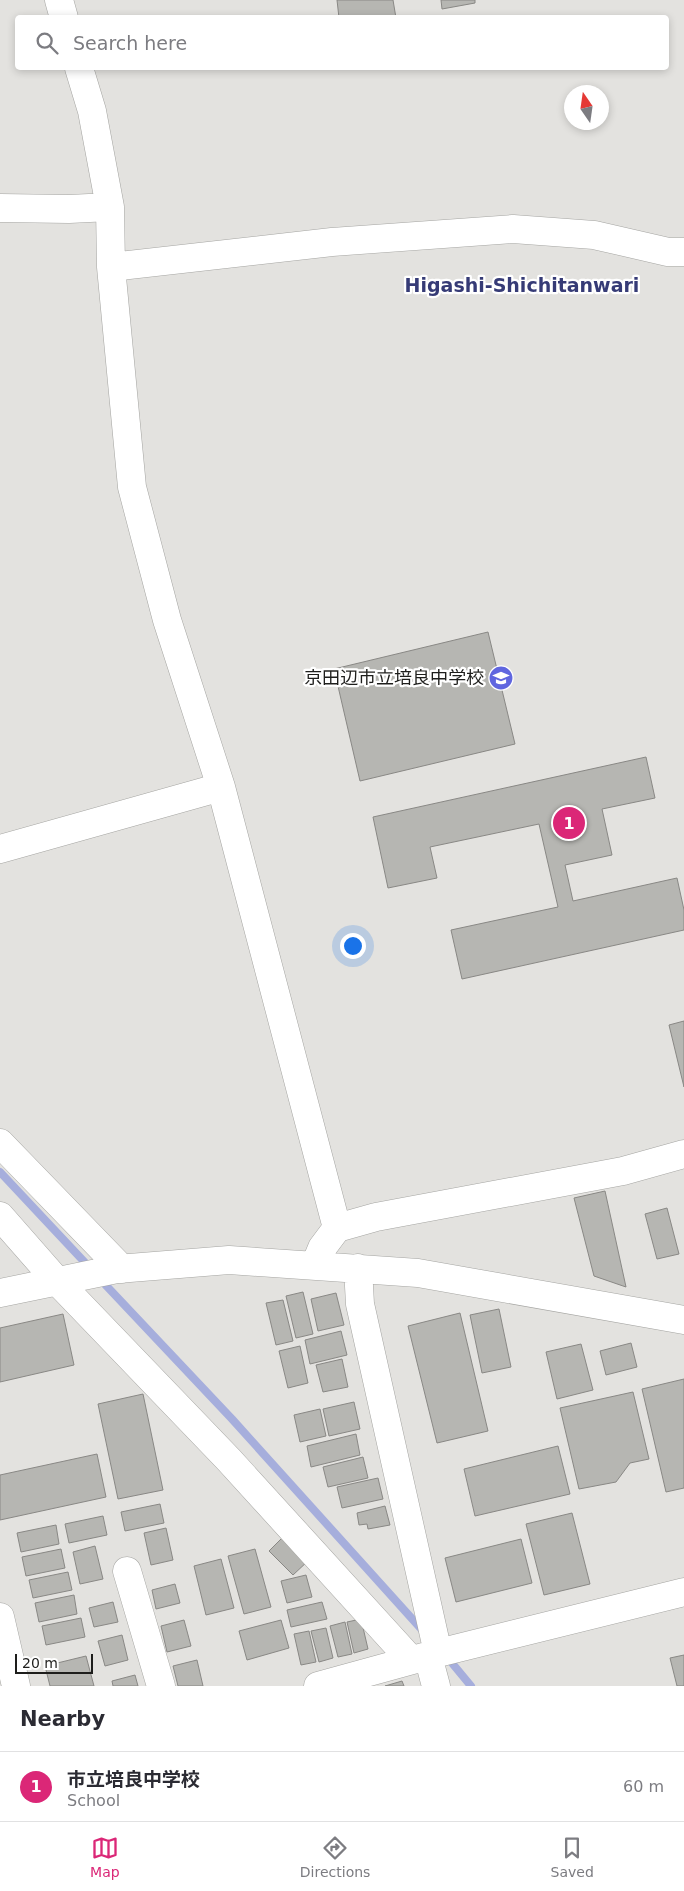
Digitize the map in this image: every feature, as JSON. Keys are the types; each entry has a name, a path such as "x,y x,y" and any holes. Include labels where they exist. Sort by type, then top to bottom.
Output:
{"street":[{"path":"59,0 63,15"},
{"path":"80,70 92,110 110,207 111,267 132,487 167,620 221,787 337,1228"},
{"path":"0,208 69,209 110,207"},
{"path":"111,267 332,242 513,229 594,234 668,252 684,252"},
{"path":"0,849 221,787"},
{"path":"0,1143 120,1269"},
{"path":"315,1266 322,1248 337,1228 376,1217 623,1171 684,1154"},
{"path":"0,1216 64,1279 229,1460 425,1656"},
{"path":"0,1292 120,1269 229,1260 418,1273 684,1320"},
{"path":"358,1268 360,1304 425,1656 436,1686"},
{"path":"127,1571 162,1686"},
{"path":"318,1686 425,1656 684,1592"},
{"path":"0,1617 16,1686"}],"building":[{"path":"337,0 393,0 396,15 339,15"},
{"path":"441,0 475,0 475,3 442,9"},
{"path":"488,632 515,744 360,781 334,669"},
{"path":"646,757 655,798 602,809 612,855 565,865 573,901 677,878 684,910 684,930 462,979 451,930 558,907 539,824 430,847 437,878 388,888 373,817"},
{"path":"684,1021 684,1087 669,1025"},
{"path":"605,1191 626,1287 594,1276 574,1198"},
{"path":"667,1208 679,1254 657,1259 645,1214"},
{"path":"303,1292 313,1334 296,1338 286,1296"},
{"path":"336,1293 344,1325 318,1331 311,1299"},
{"path":"283,1300 293,1341 276,1345 266,1303"},
{"path":"499,1309 511,1367 482,1373 470,1315"},
{"path":"460,1313 488,1431 437,1443 408,1326"},
{"path":"63,1314 74,1365 0,1382 0,1328"},
{"path":"341,1331 347,1355 310,1364 305,1340"},
{"path":"631,1343 637,1367 606,1375 600,1351"},
{"path":"581,1344 593,1390 557,1399 546,1352"},
{"path":"300,1346 308,1383 288,1388 279,1351"},
{"path":"342,1359 348,1387 323,1392 316,1365"},
{"path":"684,1379 684,1488 666,1492 642,1389"},
{"path":"633,1392 649,1459 630,1463 616,1482 579,1489 560,1408"},
{"path":"143,1394 163,1490 118,1499 98,1404"},
{"path":"354,1402 360,1429 329,1436 323,1409"},
{"path":"320,1409 326,1436 300,1442 294,1415"},
{"path":"356,1434 360,1455 311,1467 307,1446"},
{"path":"558,1446 570,1494 475,1516 464,1469"},
{"path":"97,1454 106,1497 0,1520 0,1475"},
{"path":"363,1457 368,1478 328,1487 323,1467"},
{"path":"378,1478 383,1499 342,1508 337,1487"},
{"path":"160,1504 164,1523 125,1531 121,1512"},
{"path":"385,1506 390,1525 368,1529 367,1524 359,1525 357,1513"},
{"path":"572,1513 590,1584 544,1595 526,1524"},
{"path":"103,1516 107,1535 69,1543 65,1524"},
{"path":"56,1525 59,1544 21,1552 17,1533"},
{"path":"166,1528 173,1560 151,1565 144,1533"},
{"path":"284,1536 309,1560 293,1575 269,1551"},
{"path":"521,1539 532,1583 456,1602 445,1558"},
{"path":"95,1546 103,1579 80,1584 73,1552"},
{"path":"61,1549 65,1568 26,1576 22,1557"},
{"path":"255,1549 271,1607 244,1614 228,1556"},
{"path":"221,1559 234,1608 206,1615 194,1566"},
{"path":"68,1572 72,1590 33,1598 29,1580"},
{"path":"306,1575 312,1597 287,1603 281,1581"},
{"path":"175,1584 180,1603 156,1609 152,1590"},
{"path":"74,1595 77,1614 39,1622 35,1603"},
{"path":"113,1602 118,1622 94,1627 89,1608"},
{"path":"322,1602 327,1619 291,1627 287,1610"},
{"path":"81,1618 85,1637 46,1645 42,1626"},
{"path":"361,1619 368,1649 354,1653 347,1622"},
{"path":"184,1620 191,1646 167,1652 161,1626"},
{"path":"281,1620 289,1648 247,1660 239,1631"},
{"path":"345,1622 352,1654 338,1657 330,1626"},
{"path":"326,1628 333,1658 319,1662 311,1631"},
{"path":"309,1631 316,1662 301,1665 294,1634"},
{"path":"122,1635 128,1660 105,1666 98,1641"},
{"path":"684,1655 684,1686 677,1686 670,1658"},
{"path":"86,1656 94,1686 50,1686 45,1666"},
{"path":"197,1660 203,1686 178,1686 173,1666"},
{"path":"135,1675 138,1686 113,1686 112,1681"},
{"path":"402,1681 404,1686 385,1686"}],"waterway":[{"path":"0,1172 91,1269"},
{"path":"99,1278 232,1419 424,1632"},
{"path":"447,1657 471,1686"}],"place":[{"name":"京田辺市立培良中学校","path":"501,678"},
{"name":"市立培良中学校","path":"569,823"}],"district":[{"name":"Higashi-Shichitanwari","path":"522,285"}]}
